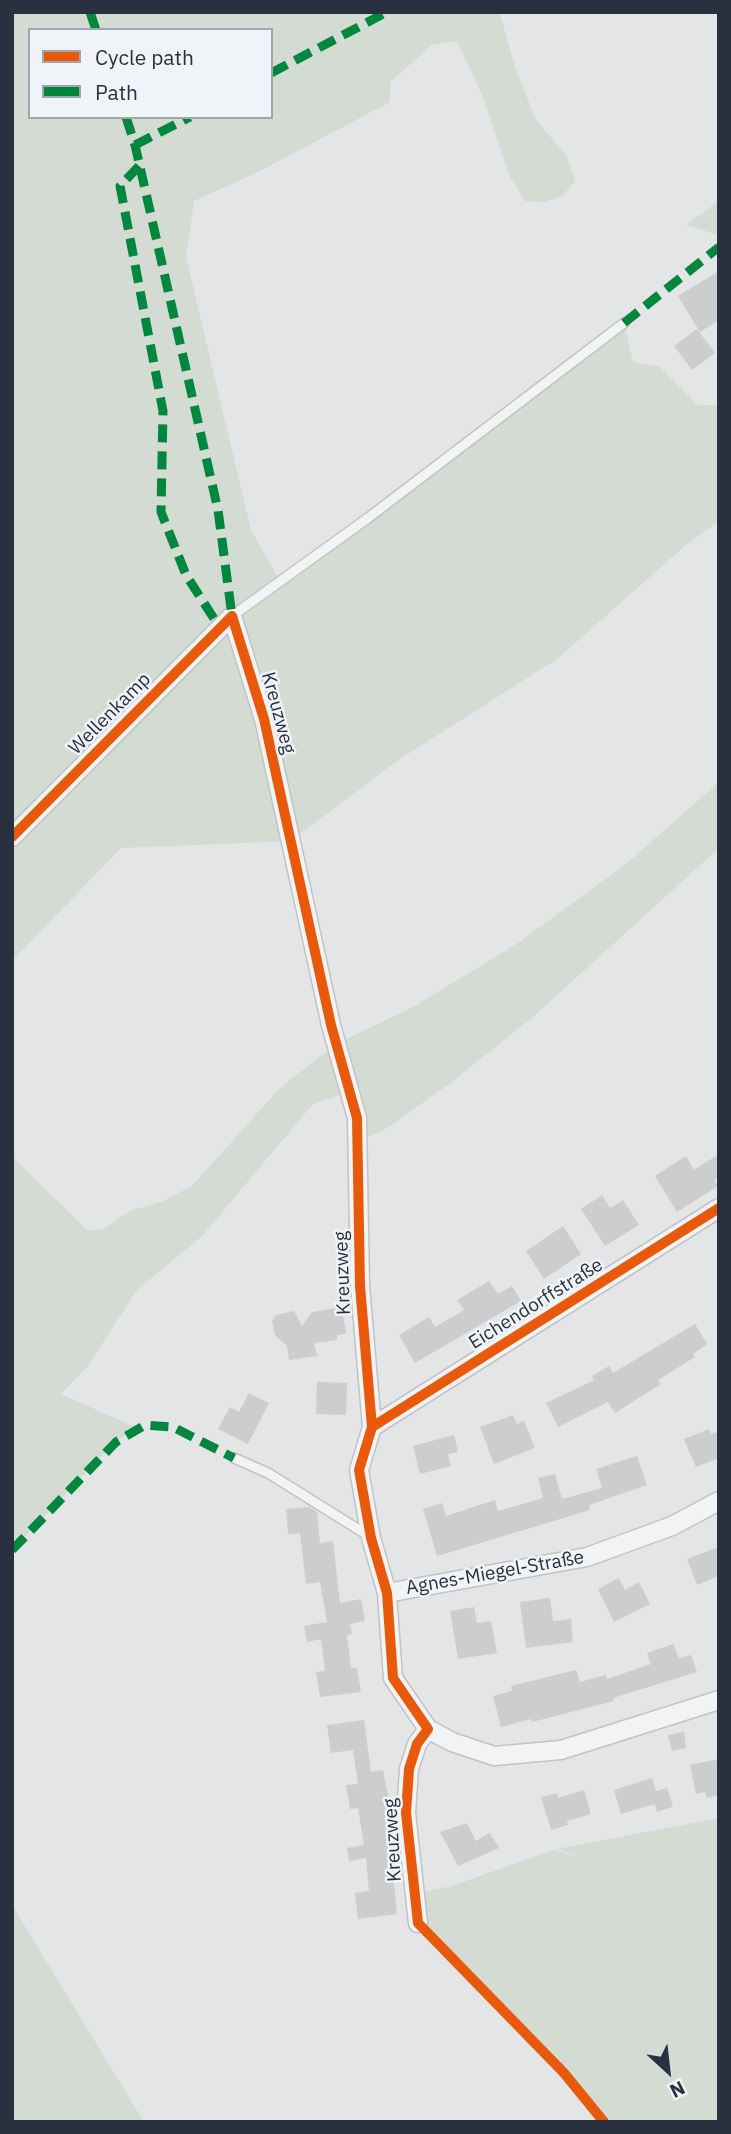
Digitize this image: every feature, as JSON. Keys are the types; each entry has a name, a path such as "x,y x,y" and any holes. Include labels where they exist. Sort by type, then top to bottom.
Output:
{"street":[{"name":"Wellenkamp","path":"12,837 232,616"},
{"name":"Kreuzweg","path":"232,616 264,719 331,1025 357,1118 360,1286 372,1427 359,1470 371,1538 387,1592 393,1678 428,1729 416,1744 409,1769 405,1813 418,1923"},
{"name":"Eichendorffstraße","path":"372,1427 719,1208"},
{"name":"Agnes-Miegel-Straße","path":"387,1592 587,1557 672,1526 719,1501"},
{"path":"428,1729 452,1742 494,1756 521,1754 561,1750 719,1700"}],"lane":[{"path":"232,616 368,518 624,323"},
{"path":"234,1458 268,1473 371,1538"}],"shaded area":[{"path":"12,12 503,12 500,14 515,67 535,118 567,157 575,181 562,196 544,202 525,201 510,177 483,97 457,41 432,45 390,82 390,102 260,171 194,201 186,257 251,530 280,581 624,323 633,362 659,366 698,405 719,405 719,521 687,544 557,659 397,761 291,841 121,848 12,961"},
{"path":"719,201 719,235 686,225"},
{"path":"719,782 719,848 534,1016 449,1084 387,1128 357,1142 349,1092 313,1104 202,1236 137,1290 87,1367 61,1394 137,1428 115,1442 12,1550 12,1156 88,1231 105,1228 130,1211 163,1201 192,1186 280,1088 336,1044 415,1006 518,943 626,864"},
{"path":"719,1818 719,2122 603,2122 564,2073 418,1923 413,1894 452,1886 553,1850 580,1858 557,1849"},
{"path":"12,1905 144,2122 12,2122"}],"building":[{"path":"719,271 719,320 700,332 678,296"},
{"path":"697,329 715,353 692,370 674,346"},
{"path":"719,1154 719,1176 714,1180 718,1186 677,1212 655,1176 686,1156 694,1170"},
{"path":"602,1195 610,1208 623,1200 639,1225 605,1246 581,1209"},
{"path":"563,1226 581,1254 544,1279 526,1251"},
{"path":"489,1281 498,1294 512,1286 521,1301 415,1363 399,1335 429,1317 435,1327 464,1310 457,1300"},
{"path":"342,1307 346,1334 337,1335 337,1340 314,1343 317,1356 289,1360 287,1346 275,1335 272,1321 276,1315 294,1311 302,1326 312,1312"},
{"path":"695,1324 707,1344 693,1354 695,1357 658,1380 661,1384 615,1413 608,1402 558,1427 546,1403 594,1380 592,1376 609,1366 613,1373"},
{"path":"317,1382 347,1383 346,1415 316,1414"},
{"path":"249,1393 269,1403 248,1444 218,1429 230,1407 239,1412"},
{"path":"513,1415 517,1424 524,1421 535,1448 494,1464 480,1427"},
{"path":"709,1429 711,1434 719,1431 719,1458 696,1467 684,1439"},
{"path":"454,1435 458,1452 448,1454 451,1466 420,1474 413,1446"},
{"path":"637,1456 647,1485 589,1505 590,1510 437,1556 423,1509 442,1503 446,1516 495,1500 498,1511 543,1498 538,1478 555,1474 562,1499 602,1488 596,1469"},
{"path":"309,1507 317,1512 320,1543 333,1541 340,1603 361,1599 365,1621 350,1624 352,1634 347,1635 351,1668 357,1668 361,1692 320,1697 316,1672 325,1671 321,1639 307,1642 304,1626 327,1622 320,1582 306,1584 300,1533 288,1534 286,1509"},
{"path":"719,1547 719,1576 697,1585 687,1559"},
{"path":"619,1578 625,1590 639,1582 650,1604 614,1622 598,1589"},
{"path":"550,1598 553,1621 571,1619 573,1642 526,1648 520,1602"},
{"path":"474,1607 477,1623 491,1621 497,1653 458,1659 450,1611"},
{"path":"673,1644 679,1658 691,1655 697,1672 613,1698 614,1701 501,1727 493,1696 512,1691 511,1686 576,1670 580,1682 606,1675 607,1679 651,1664 647,1653"},
{"path":"364,1720 371,1772 383,1770 390,1805 386,1805 397,1914 358,1919 355,1893 369,1891 366,1858 349,1861 347,1848 364,1845 358,1808 350,1809 346,1785 358,1784 353,1750 331,1753 327,1725"},
{"path":"684,1732 686,1748 672,1751 668,1735"},
{"path":"719,1759 719,1795 707,1798 705,1792 696,1794 690,1765"},
{"path":"652,1778 656,1791 667,1788 673,1807 657,1812 655,1804 621,1814 614,1790"},
{"path":"584,1790 591,1814 567,1821 568,1825 551,1830 541,1797 557,1793 558,1798"},
{"path":"467,1823 476,1841 490,1833 499,1848 458,1866 440,1832"}],"marked path":[{"path":"90,12 95,28"},
{"path":"273,72 387,12"},
{"path":"127,119 135,145 218,510 232,616"},
{"path":"135,145 186,119"},
{"path":"139,166 120,186 163,411 161,512 186,575 220,628"},
{"path":"624,323 719,247"},
{"path":"12,1550 116,1442 145,1425 173,1427 234,1458"}],"cycle path":[{"path":"12,837 232,616 264,719 331,1025 357,1118 360,1286 372,1427 359,1470 371,1538 387,1593 393,1678 428,1729 417,1744 409,1769 406,1813 418,1923 564,2073 604,2122"},
{"path":"372,1427 719,1208"}]}
